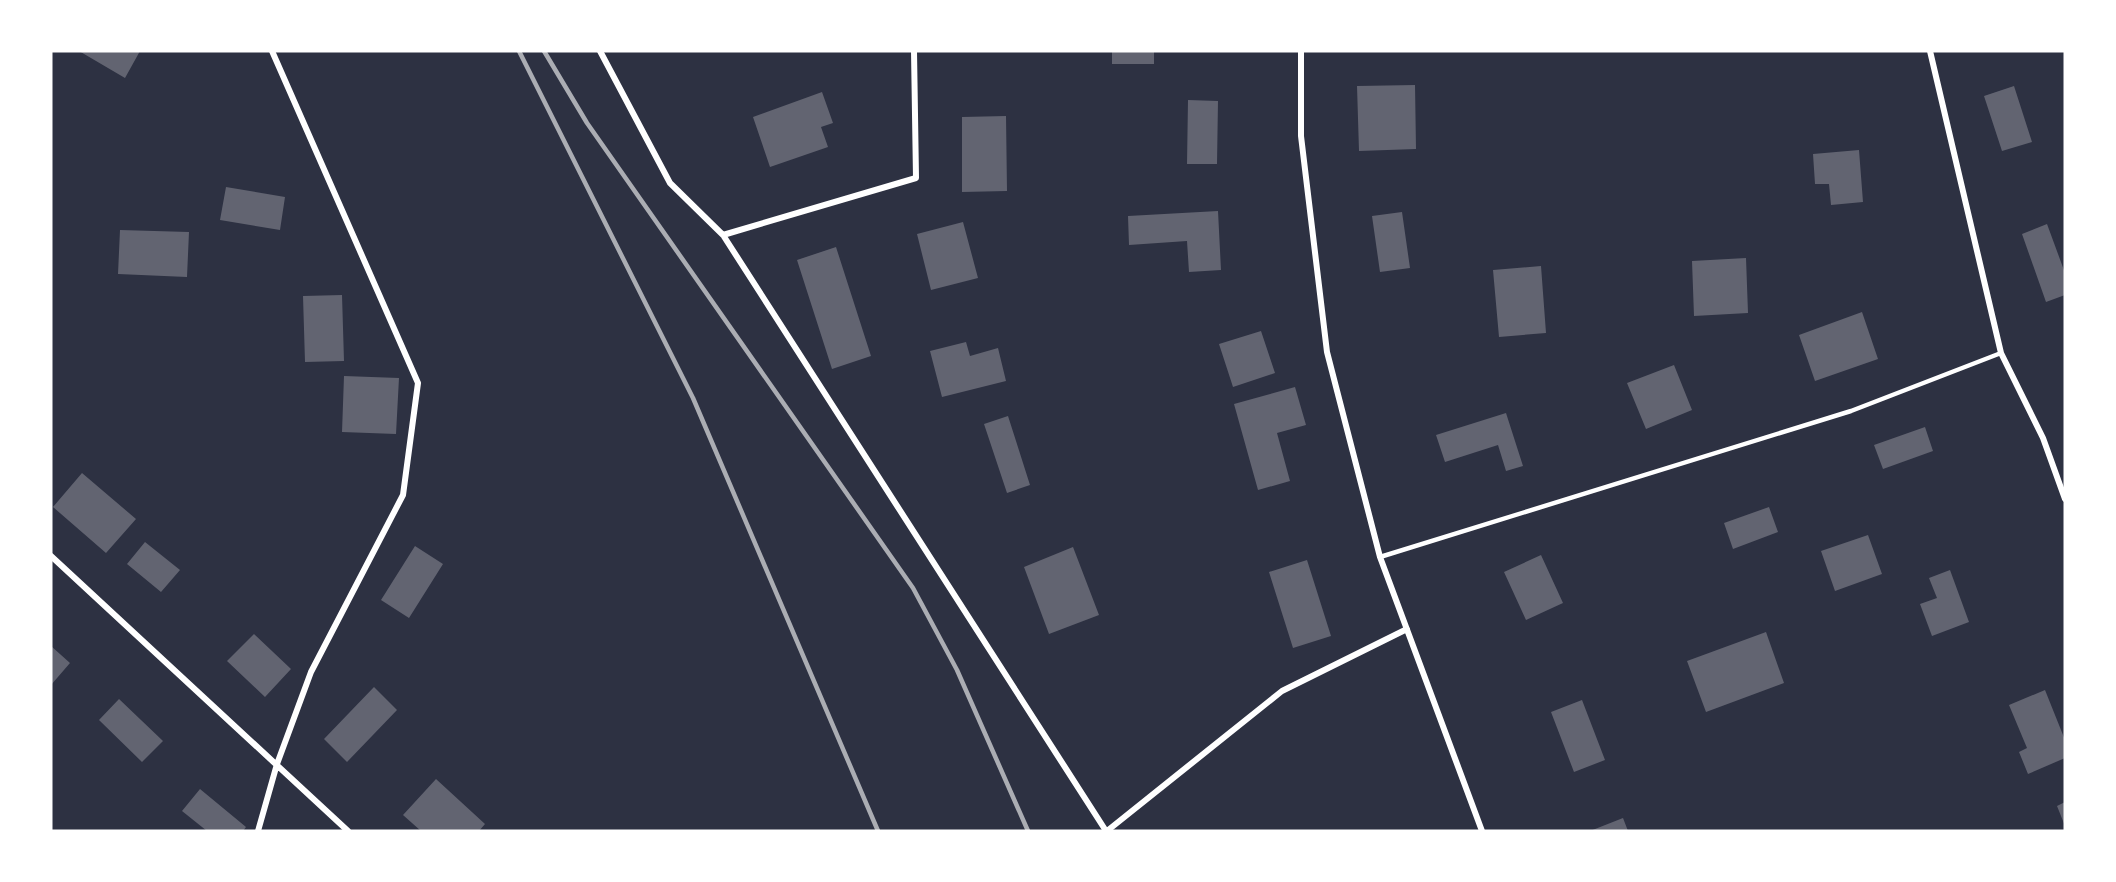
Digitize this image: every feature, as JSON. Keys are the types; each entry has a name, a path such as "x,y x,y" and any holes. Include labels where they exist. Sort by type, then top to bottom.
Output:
{"street":[{"path":"258,831 277,764 311,672 403,495 418,383 272,51"},
{"path":"600,51 670,183 723,236 1107,831 1282,692 1407,629"},
{"path":"723,236 916,178 914,51"},
{"path":"1301,51 1301,136 1327,352 1380,557 1482,831"},
{"path":"1930,51 2001,353 2043,438 2065,499"},
{"path":"51,556 348,831"}],"lane":[{"path":"1380,557 1851,411 2001,353"}],"building":[{"path":"79,51 140,51 125,78"},
{"path":"1112,51 1154,51 1154,64 1112,64"},
{"path":"1415,85 1416,149 1359,151 1357,86"},
{"path":"2014,86 2032,142 2002,151 1984,96"},
{"path":"822,92 833,123 821,127 828,147 770,167 753,117"},
{"path":"1188,100 1218,101 1217,164 1187,164"},
{"path":"1006,116 1007,191 962,192 962,117"},
{"path":"1859,150 1863,202 1831,205 1829,184 1815,184 1813,154"},
{"path":"226,187 285,197 280,230 220,220"},
{"path":"1218,211 1221,270 1189,272 1187,241 1129,245 1128,216"},
{"path":"1402,212 1410,268 1380,272 1372,216"},
{"path":"963,222 978,278 931,290 917,234"},
{"path":"2047,224 2065,273 2065,295 2046,302 2022,234"},
{"path":"120,230 189,232 187,277 118,274"},
{"path":"836,247 871,356 832,369 797,260"},
{"path":"1746,258 1748,313 1694,316 1692,261"},
{"path":"1541,266 1546,333 1499,337 1493,270"},
{"path":"342,295 344,361 305,362 303,296"},
{"path":"1862,312 1878,359 1815,381 1799,335"},
{"path":"1261,331 1275,373 1233,387 1219,344"},
{"path":"966,342 970,356 998,348 1006,381 942,397 930,351"},
{"path":"1674,365 1692,410 1646,429 1627,383"},
{"path":"344,376 399,378 396,434 342,432"},
{"path":"1295,387 1306,425 1277,433 1290,481 1258,490 1234,404"},
{"path":"1506,413 1523,466 1506,471 1498,445 1445,462 1436,435"},
{"path":"1008,416 1030,485 1007,493 984,424"},
{"path":"1925,427 1933,451 1883,469 1874,445"},
{"path":"82,473 136,519 106,553 53,507"},
{"path":"1769,507 1778,532 1733,549 1724,523"},
{"path":"1868,535 1882,574 1835,591 1821,551"},
{"path":"145,542 180,570 161,592 127,564"},
{"path":"415,546 443,564 409,618 381,600"},
{"path":"1073,547 1099,615 1049,634 1024,567"},
{"path":"1541,555 1563,603 1526,620 1504,572"},
{"path":"1307,560 1331,636 1293,648 1269,572"},
{"path":"1950,570 1969,622 1932,636 1920,604 1937,598 1929,578"},
{"path":"1766,632 1784,683 1706,712 1687,661"},
{"path":"254,634 291,669 265,697 227,661"},
{"path":"51,646 70,663 51,685"},
{"path":"374,687 397,710 347,762 324,739"},
{"path":"2045,690 2065,740 2065,758 2028,774 2019,752 2027,748 2009,705"},
{"path":"119,699 163,741 142,762 99,720"},
{"path":"1582,700 1605,760 1574,772 1551,712"},
{"path":"436,779 485,824 479,831 421,831 403,815"},
{"path":"200,789 246,827 243,831 207,831 182,811"},
{"path":"2065,802 2065,826 2057,806"},
{"path":"1623,818 1628,831 1590,831"}],"railway":[{"path":"519,51 693,398 878,831"},
{"path":"544,51 587,123 913,588 957,670 1028,831"}]}
